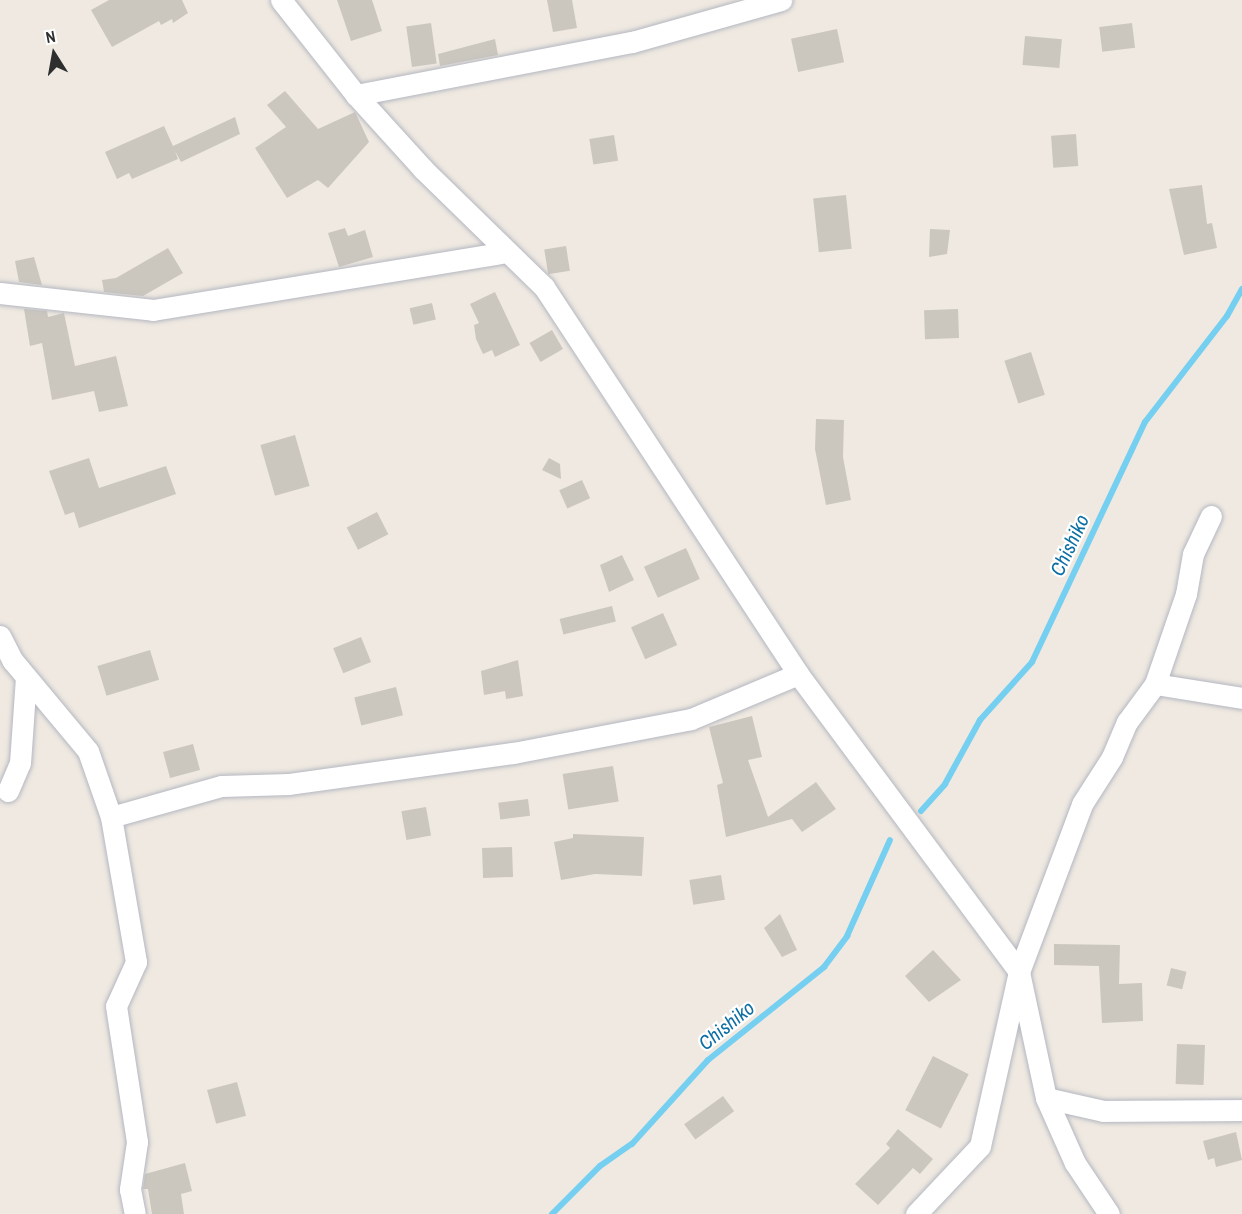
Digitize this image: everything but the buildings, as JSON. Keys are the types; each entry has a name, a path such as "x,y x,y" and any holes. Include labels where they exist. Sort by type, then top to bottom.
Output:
{"street":[{"path":"281,0 356,94 507,252 544,287 798,674 1018,972 1046,1098 1075,1163 1109,1214"},
{"path":"356,94 632,42 781,0"},
{"path":"0,293 153,310 507,252"},
{"path":"916,1214 980,1146 1018,972 1082,804 1112,757 1127,722 1155,684 1186,594 1193,554 1210,516"},
{"path":"0,636 26,677 88,751 111,817 136,962 116,1006 137,1142 130,1189 135,1214"},
{"path":"111,817 221,786 289,784 513,753 691,719 798,674"},
{"path":"8,791 20,762 26,677"},
{"path":"1155,684 1242,698"},
{"path":"1046,1098 1103,1111 1242,1110"}],"waterway":[{"name":"Chishiko","path":"921,811 945,784 980,720 1032,662 1145,422 1227,316 1242,289"},
{"name":"Chishiko","path":"552,1214 600,1166 632,1144 708,1060 824,967 847,936 890,840"}]}
